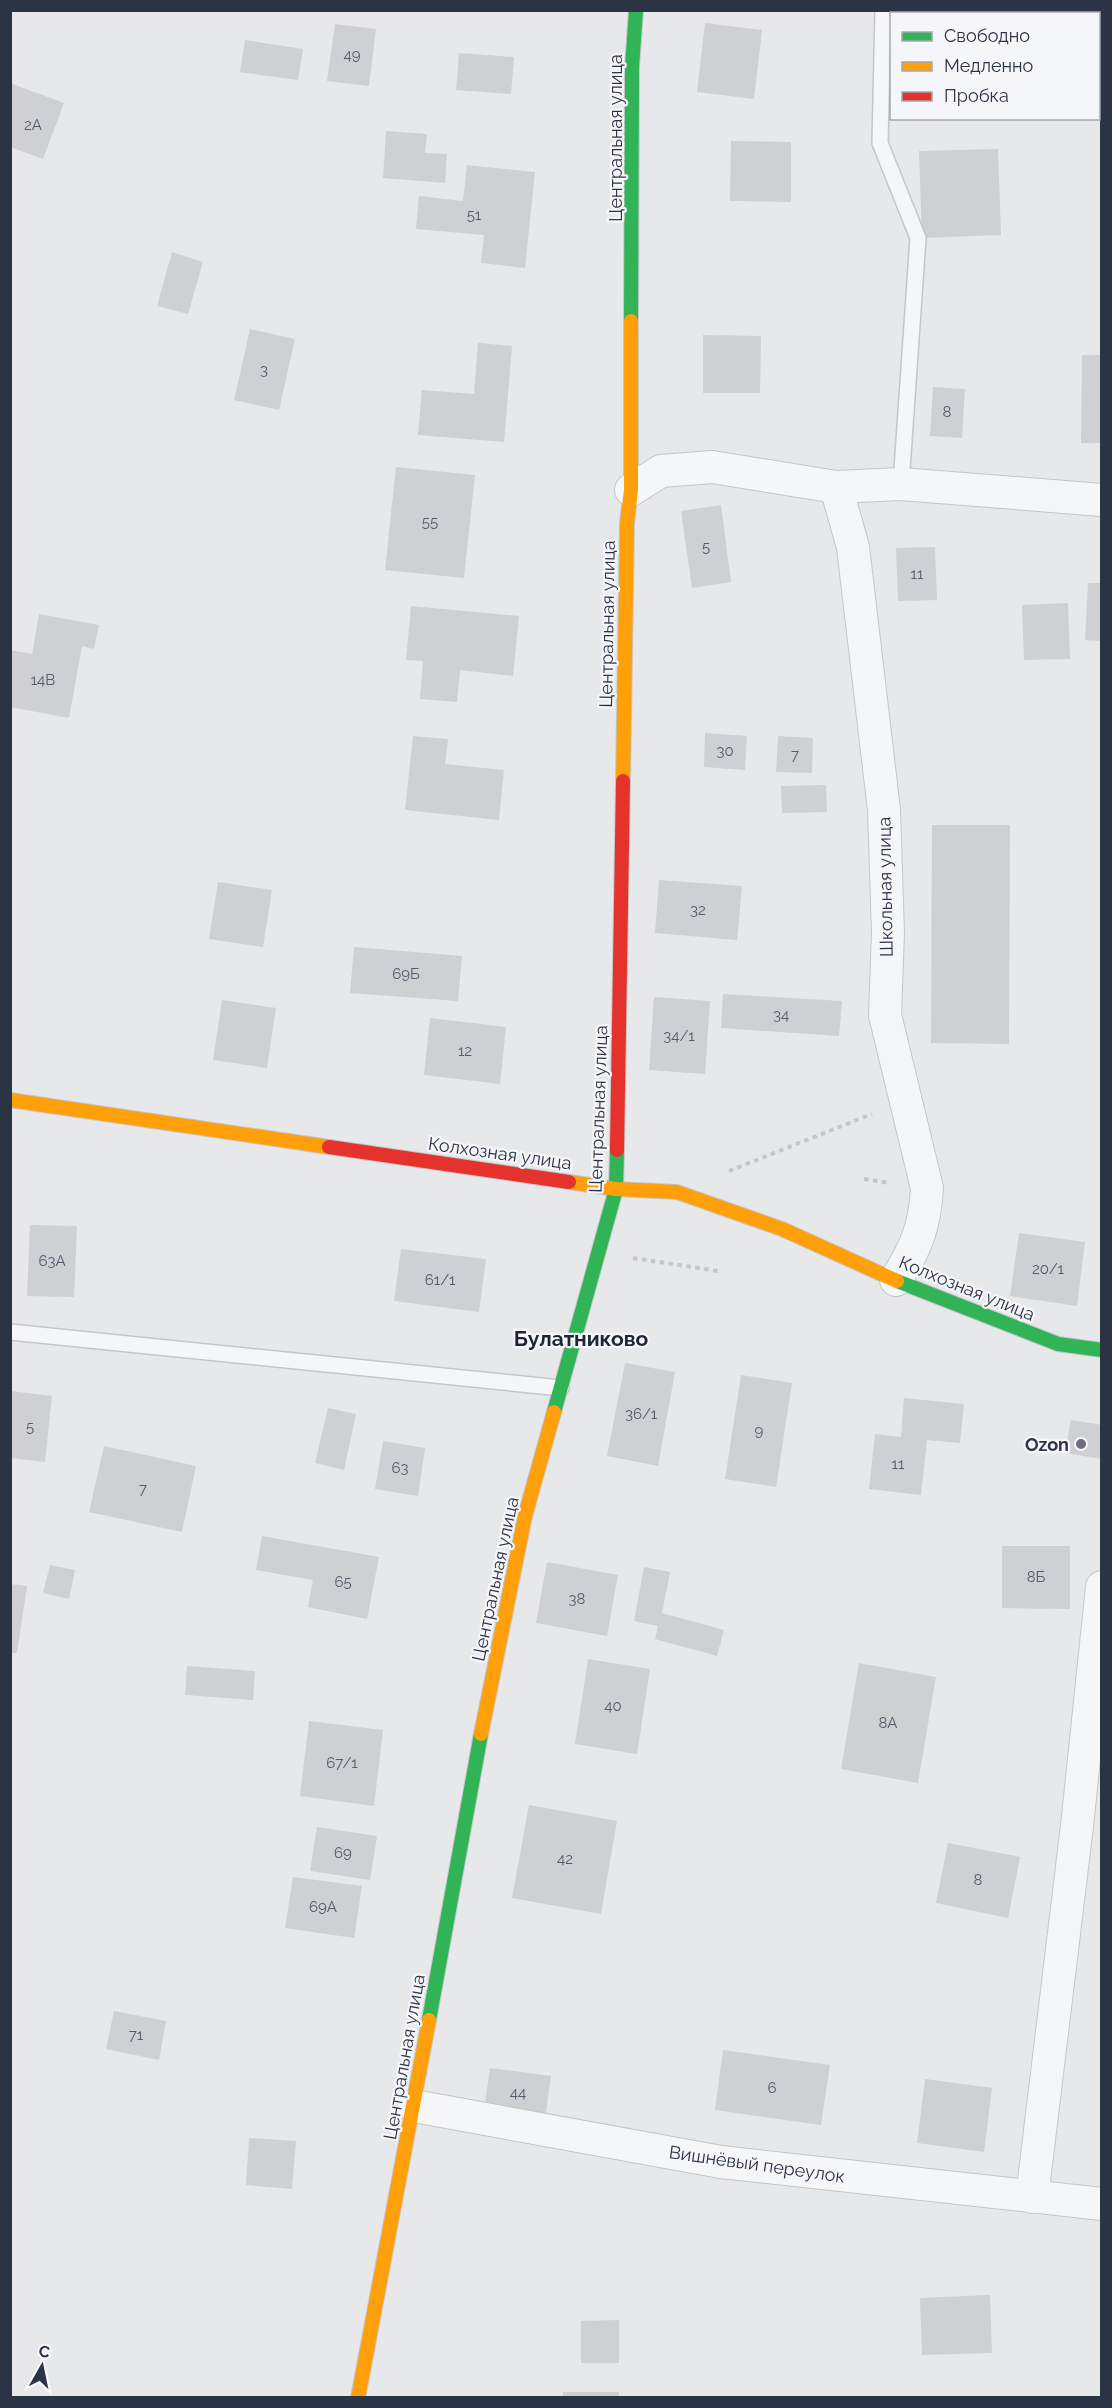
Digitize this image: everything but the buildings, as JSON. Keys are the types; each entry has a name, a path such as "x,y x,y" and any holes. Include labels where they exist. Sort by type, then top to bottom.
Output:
{"street":[{"name":"Центральная улица","path":"358,2397 414,2106 466,1810 525,1516 616,1189 627,523 631,490 632,67 636,10"},
{"path":"631,490 661,471 712,467 836,487 901,484 1101,500"},
{"name":"Школьная улица","path":"836,487 853,547 884,810 888,933 885,1015 927,1188 926,1217 917,1244 896,1280"},
{"name":"Колхозная улица","path":"10,1100 616,1189 677,1192 782,1229 896,1280 1058,1344 1101,1350"},
{"path":"1032,2197 1077,1826 1101,1587"},
{"name":"Вишнёвый переулок","path":"414,2106 721,2162 1101,2204"}],"lane":[{"path":"883,10 880,143 918,238 901,484"},
{"path":"10,1332 561,1388"}],"path":[{"path":"677,1192 906,1101"},
{"path":"599,1253 718,1271"}],"traffic: fast":[{"path":"631,321 632,67 636,10"},
{"path":"554,1412 616,1189 617,1150"},
{"path":"897,1281 1058,1344 1102,1350"},
{"path":"429,2020 481,1734"}],"traffic: slow":[{"path":"623,781 627,523 631,490 631,321"},
{"path":"10,1100 329,1147"},
{"path":"569,1182 616,1189 677,1192 782,1229 897,1281"},
{"path":"481,1734 525,1516 554,1412"},
{"path":"358,2398 429,2020"}],"traffic: jam":[{"path":"617,1150 623,781"},
{"path":"329,1147 569,1182"}],"place":[{"name":"Ozon","path":"1081,1444"}],"district":[{"name":"Булатниково","path":"581,1338"}]}
